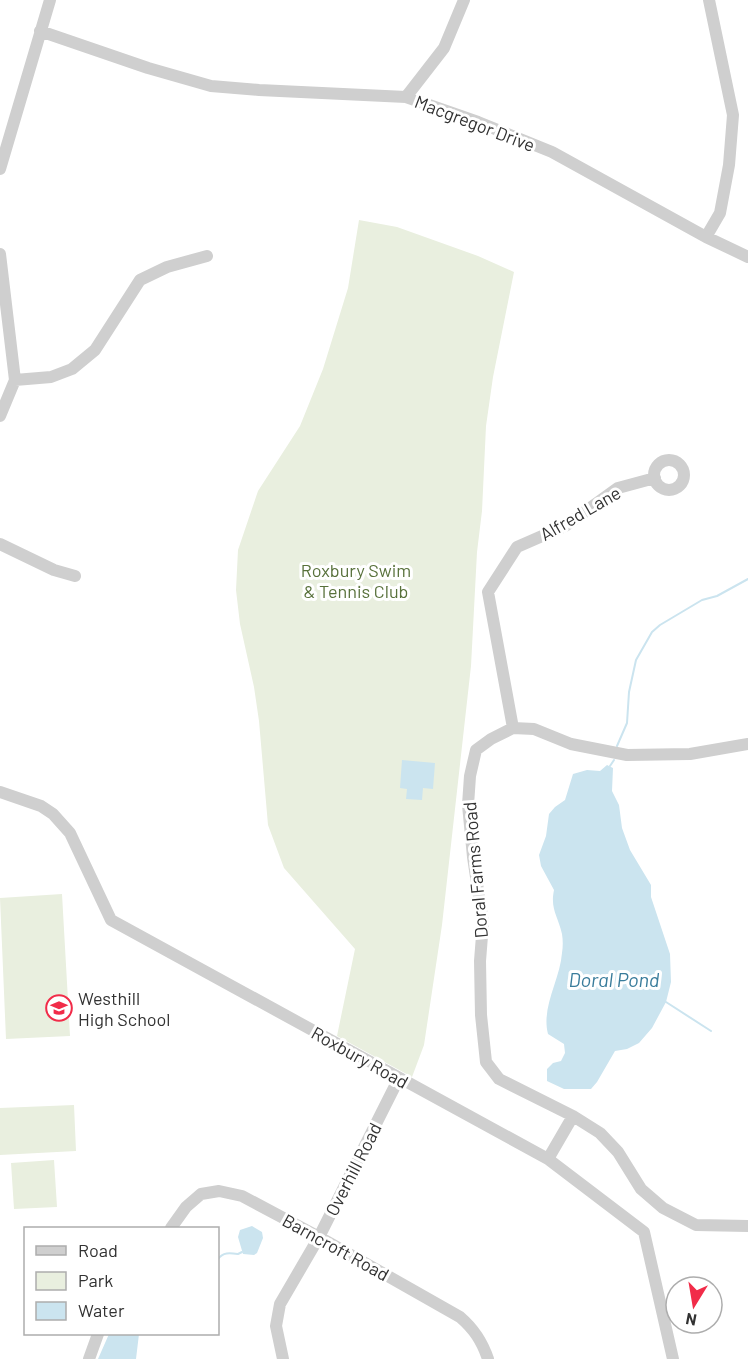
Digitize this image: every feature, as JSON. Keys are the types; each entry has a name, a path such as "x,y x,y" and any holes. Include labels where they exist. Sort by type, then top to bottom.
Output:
{"street":[{"path":"0,169 50,0"},
{"path":"406,97 444,48 464,0"},
{"path":"706,237 720,213 729,165 733,115 709,0"},
{"name":"Macgregor Drive","path":"40,31 148,68 211,86 406,97 478,122 552,152 706,237 748,257"},
{"path":"0,254 15,380 0,416"},
{"path":"15,380 51,377 72,369 95,350 140,280 166,267 207,256"},
{"name":"Alfred Lane","path":"513,728 488,592 517,547 565,526 618,488 655,478"},
{"path":"0,543 54,570 75,576"},
{"path":"513,728 534,729 571,744 627,755 690,754 748,744"},
{"name":"Doral Farms Road","path":"513,728 476,750 468,806 483,923 480,961 481,1015 486,1062 499,1079 573,1116 600,1133 618,1152 641,1189 663,1208 696,1225 748,1226"},
{"name":"Roxbury Road","path":"0,792 41,806 53,814 70,833 111,920 548,1159 644,1232 674,1359"},
{"name":"Overhill Road","path":"283,1359 276,1326 280,1304 319,1236 399,1078"},
{"path":"548,1159 573,1116"},
{"name":"Barncroft Road","path":"172,1227 186,1207 201,1194 219,1191 242,1196 319,1236 460,1317 482,1341 488,1359"},
{"path":"89,1359 98,1335"}],"green space":[{"name":"Roxbury Swim & Tennis Club","path":"359,220 397,227 478,256 514,272 493,377 486,426 471,666 442,925 424,1045 412,1077 337,1036 355,949 284,868 268,825 259,721 240,624 236,590 238,550 258,491 300,426 323,369 348,288"},
{"path":"62,894 70,1036 6,1039 0,898"},
{"path":"74,1105 76,1151 0,1155 0,1108"},
{"path":"54,1160 57,1207 14,1209 11,1163"}],"water":[{"path":"402,760 435,763 433,789 423,788 422,800 406,799 407,789 400,788"},
{"name":"Doral Pond","path":"607,765 613,768 612,791 619,805 622,828 630,850 651,885 651,897 670,954 671,982 666,1002 652,1028 639,1043 627,1049 615,1051 591,1089 564,1089 547,1081 547,1069 553,1063 561,1061 565,1053 564,1044 548,1034 547,1024 549,1004 561,963 563,941 554,908 554,890 541,866 539,855 546,836 549,814 565,800 573,774 587,770 600,771"},
{"path":"252,1226 262,1232 263,1238 257,1253 243,1254 238,1237 240,1230"},
{"path":"109,1335 139,1335 136,1359 98,1359"}],"waterway":[{"path":"617,746 627,723 629,692 636,660 652,632 702,600 717,596 748,579"},
{"path":"610,766 614,760"},
{"path":"666,1002 711,1031"},
{"path":"219,1258 224,1254 242,1252"}],"place":[{"name":"Westhill High School","path":"59,1008"}]}
